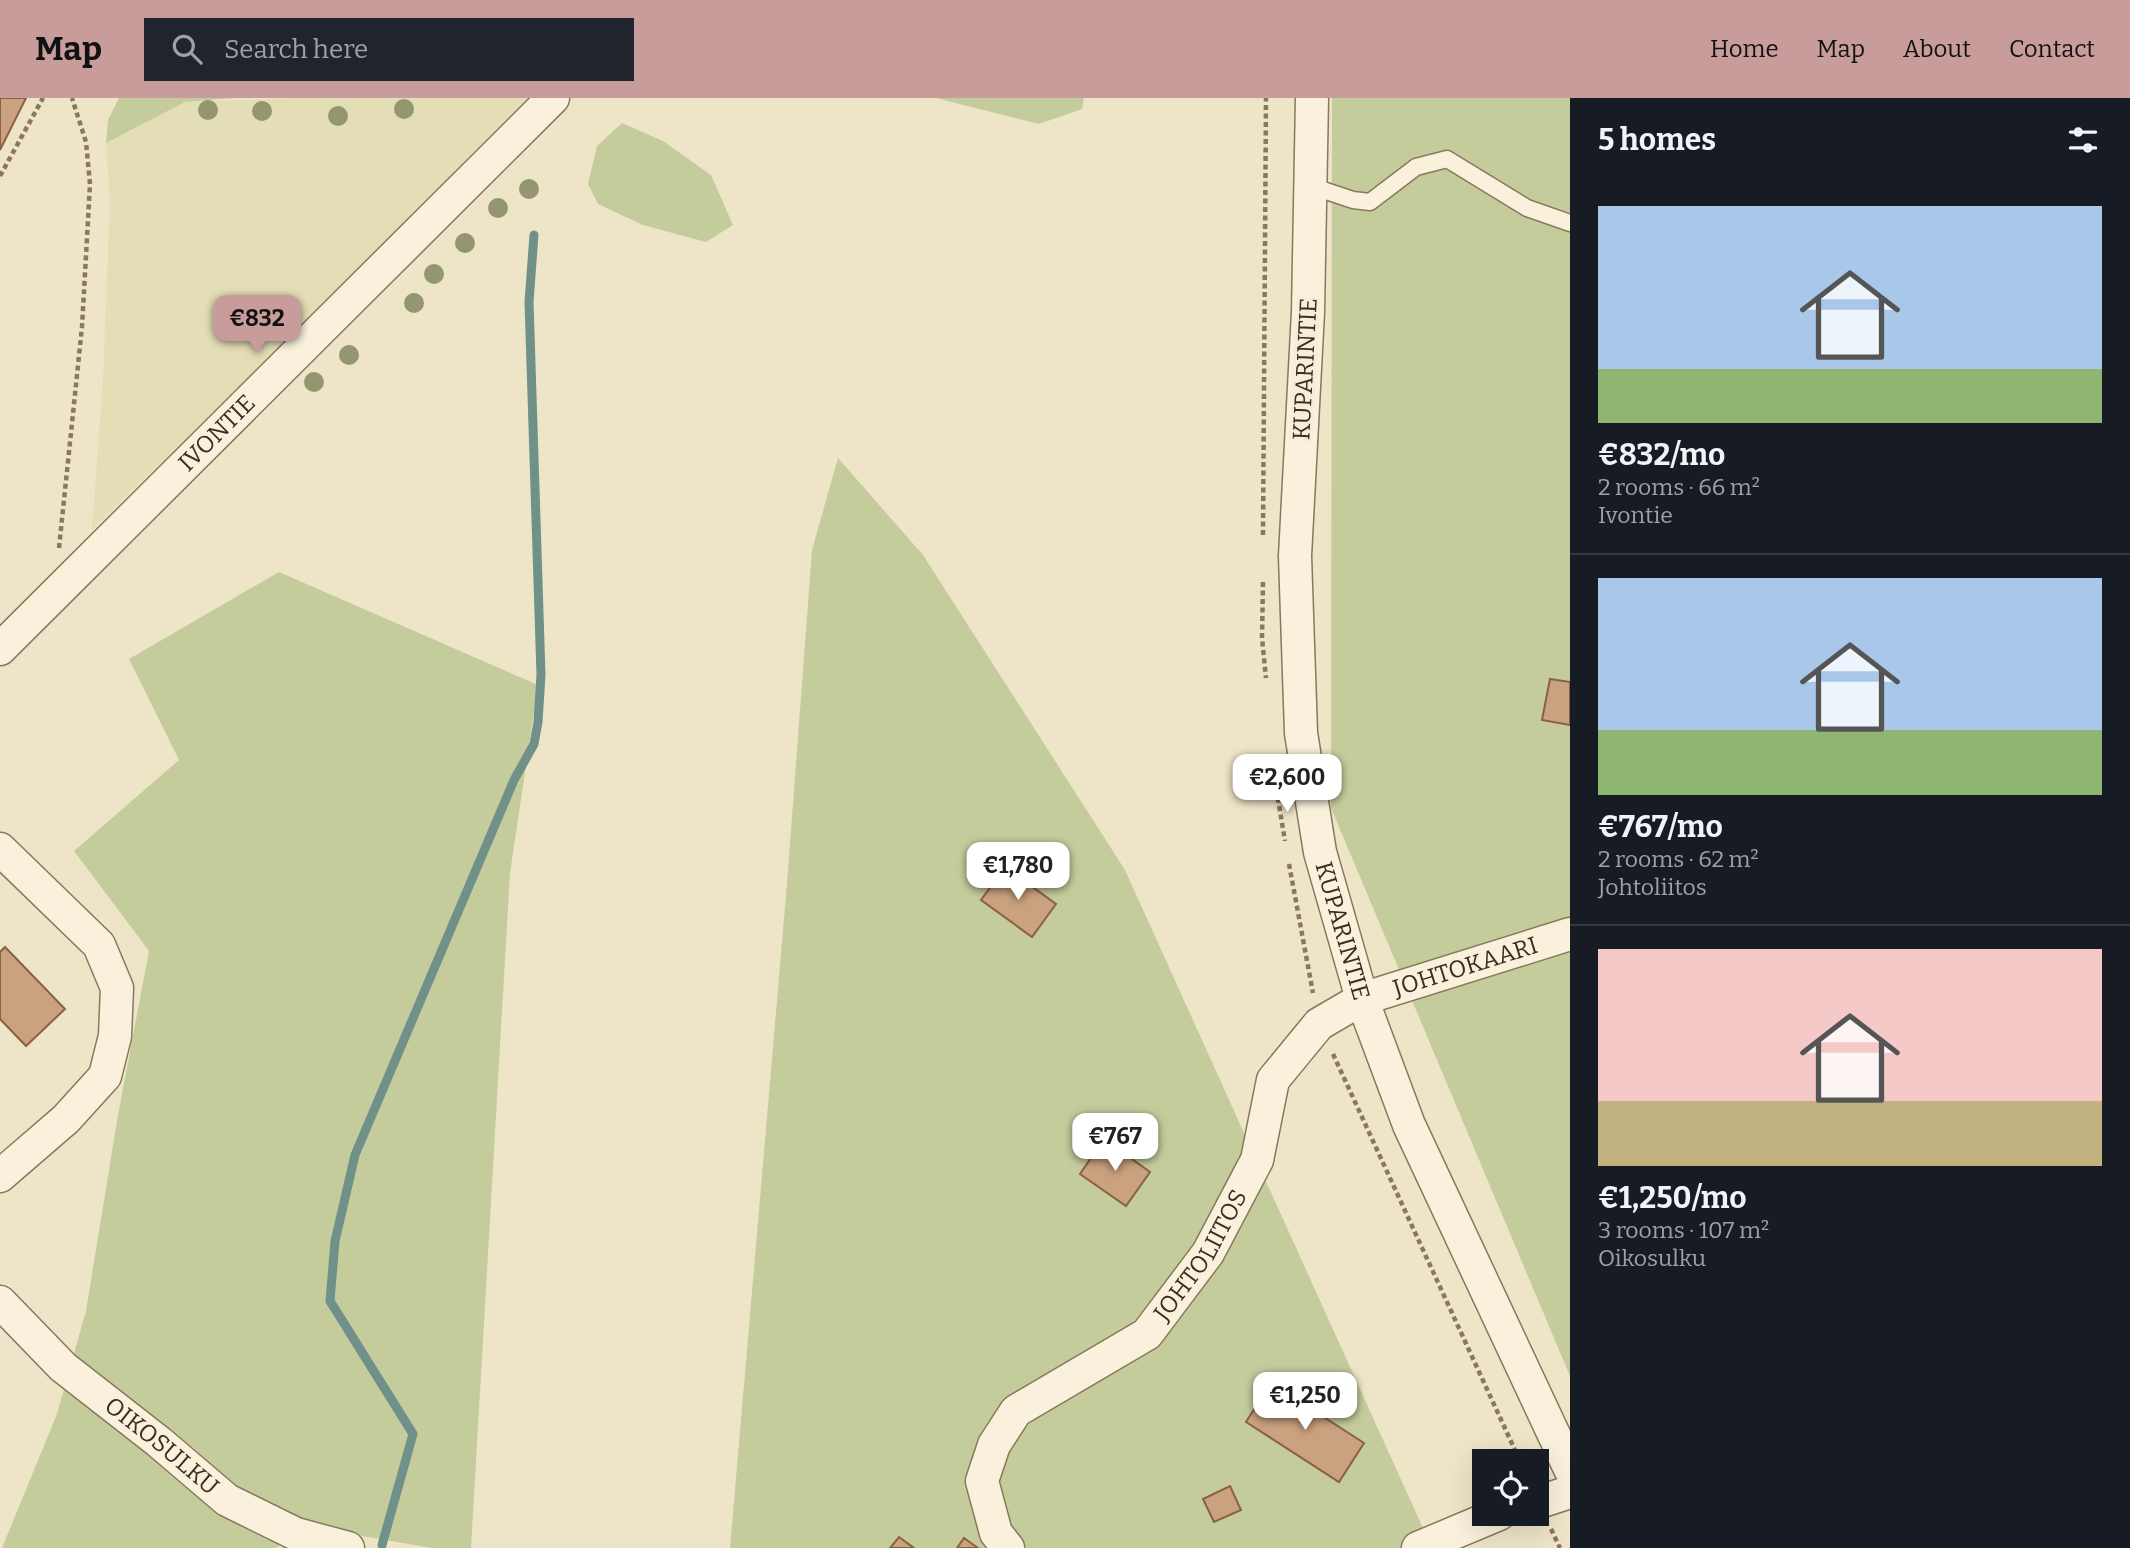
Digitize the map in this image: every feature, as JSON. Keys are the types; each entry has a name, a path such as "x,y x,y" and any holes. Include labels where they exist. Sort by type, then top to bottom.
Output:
{"street":[{"name":"IVONTIE","path":"0,649 553,98"},
{"name":"KUPARINTIE","path":"1312,98 1308,312 1295,556 1301,733 1320,852 1362,999 1409,1125 1570,1469"},
{"path":"0,849 99,945 117,988 115,1036 105,1076 66,1119 0,1176"},
{"name":"JOHTOKAARI","path":"1362,999 1570,934"},
{"name":"JOHTOLIITOS","path":"1008,1548 996,1533 982,1481 994,1445 1016,1411 1147,1334 1208,1253 1257,1160 1273,1080 1319,1024 1362,999"},
{"name":"OIKOSULKU","path":"0,1303 63,1367 159,1442 227,1500 296,1534 348,1548"},
{"path":"1549,1499 1570,1492"},
{"path":"1418,1548 1472,1525"}],"lane":[{"path":"1311,186 1353,201 1370,202 1416,167 1447,159 1527,208 1570,223"}],"path":[{"path":"0,176 43,98"},
{"path":"55,592 82,327 90,184 86,142 72,98"}],"shaded area":[{"path":"302,98 534,98 92,530 103,378 110,203 106,143 185,102"}],"green space":[{"path":"119,98 235,98 185,102 106,143 108,120"},
{"path":"936,98 1084,98 1082,109 1039,124"},
{"path":"1332,98 1570,98 1570,1376 1331,808"},
{"path":"622,123 663,141 711,175 733,225 706,242 643,225 598,204 588,184 597,146"},
{"path":"838,458 923,555 1125,870 1432,1548 730,1548 787,884 812,550"},
{"path":"279,572 538,685 510,873 471,1548 432,1548 321,1529 275,1548 2,1548 57,1414 86,1311 118,1115 149,951 74,851 179,760 129,659"}],"building":[{"path":"0,98 26,98 0,150"},
{"path":"1550,679 1570,682 1570,725 1542,720"},
{"path":"1005,867 1056,904 1032,937 981,900"},
{"path":"5,947 65,1009 26,1046 0,1019 0,952"},
{"path":"1104,1139 1150,1172 1126,1206 1080,1174"},
{"path":"1271,1383 1364,1443 1339,1482 1246,1422"},
{"path":"1230,1486 1241,1510 1214,1522 1203,1499"},
{"path":"899,1537 914,1548 890,1548"},
{"path":"964,1538 978,1548 957,1548"}],"waterway":[{"path":"382,1545 413,1434 330,1301 335,1241 355,1155 514,780 534,744 541,675 529,302 534,235"}]}
